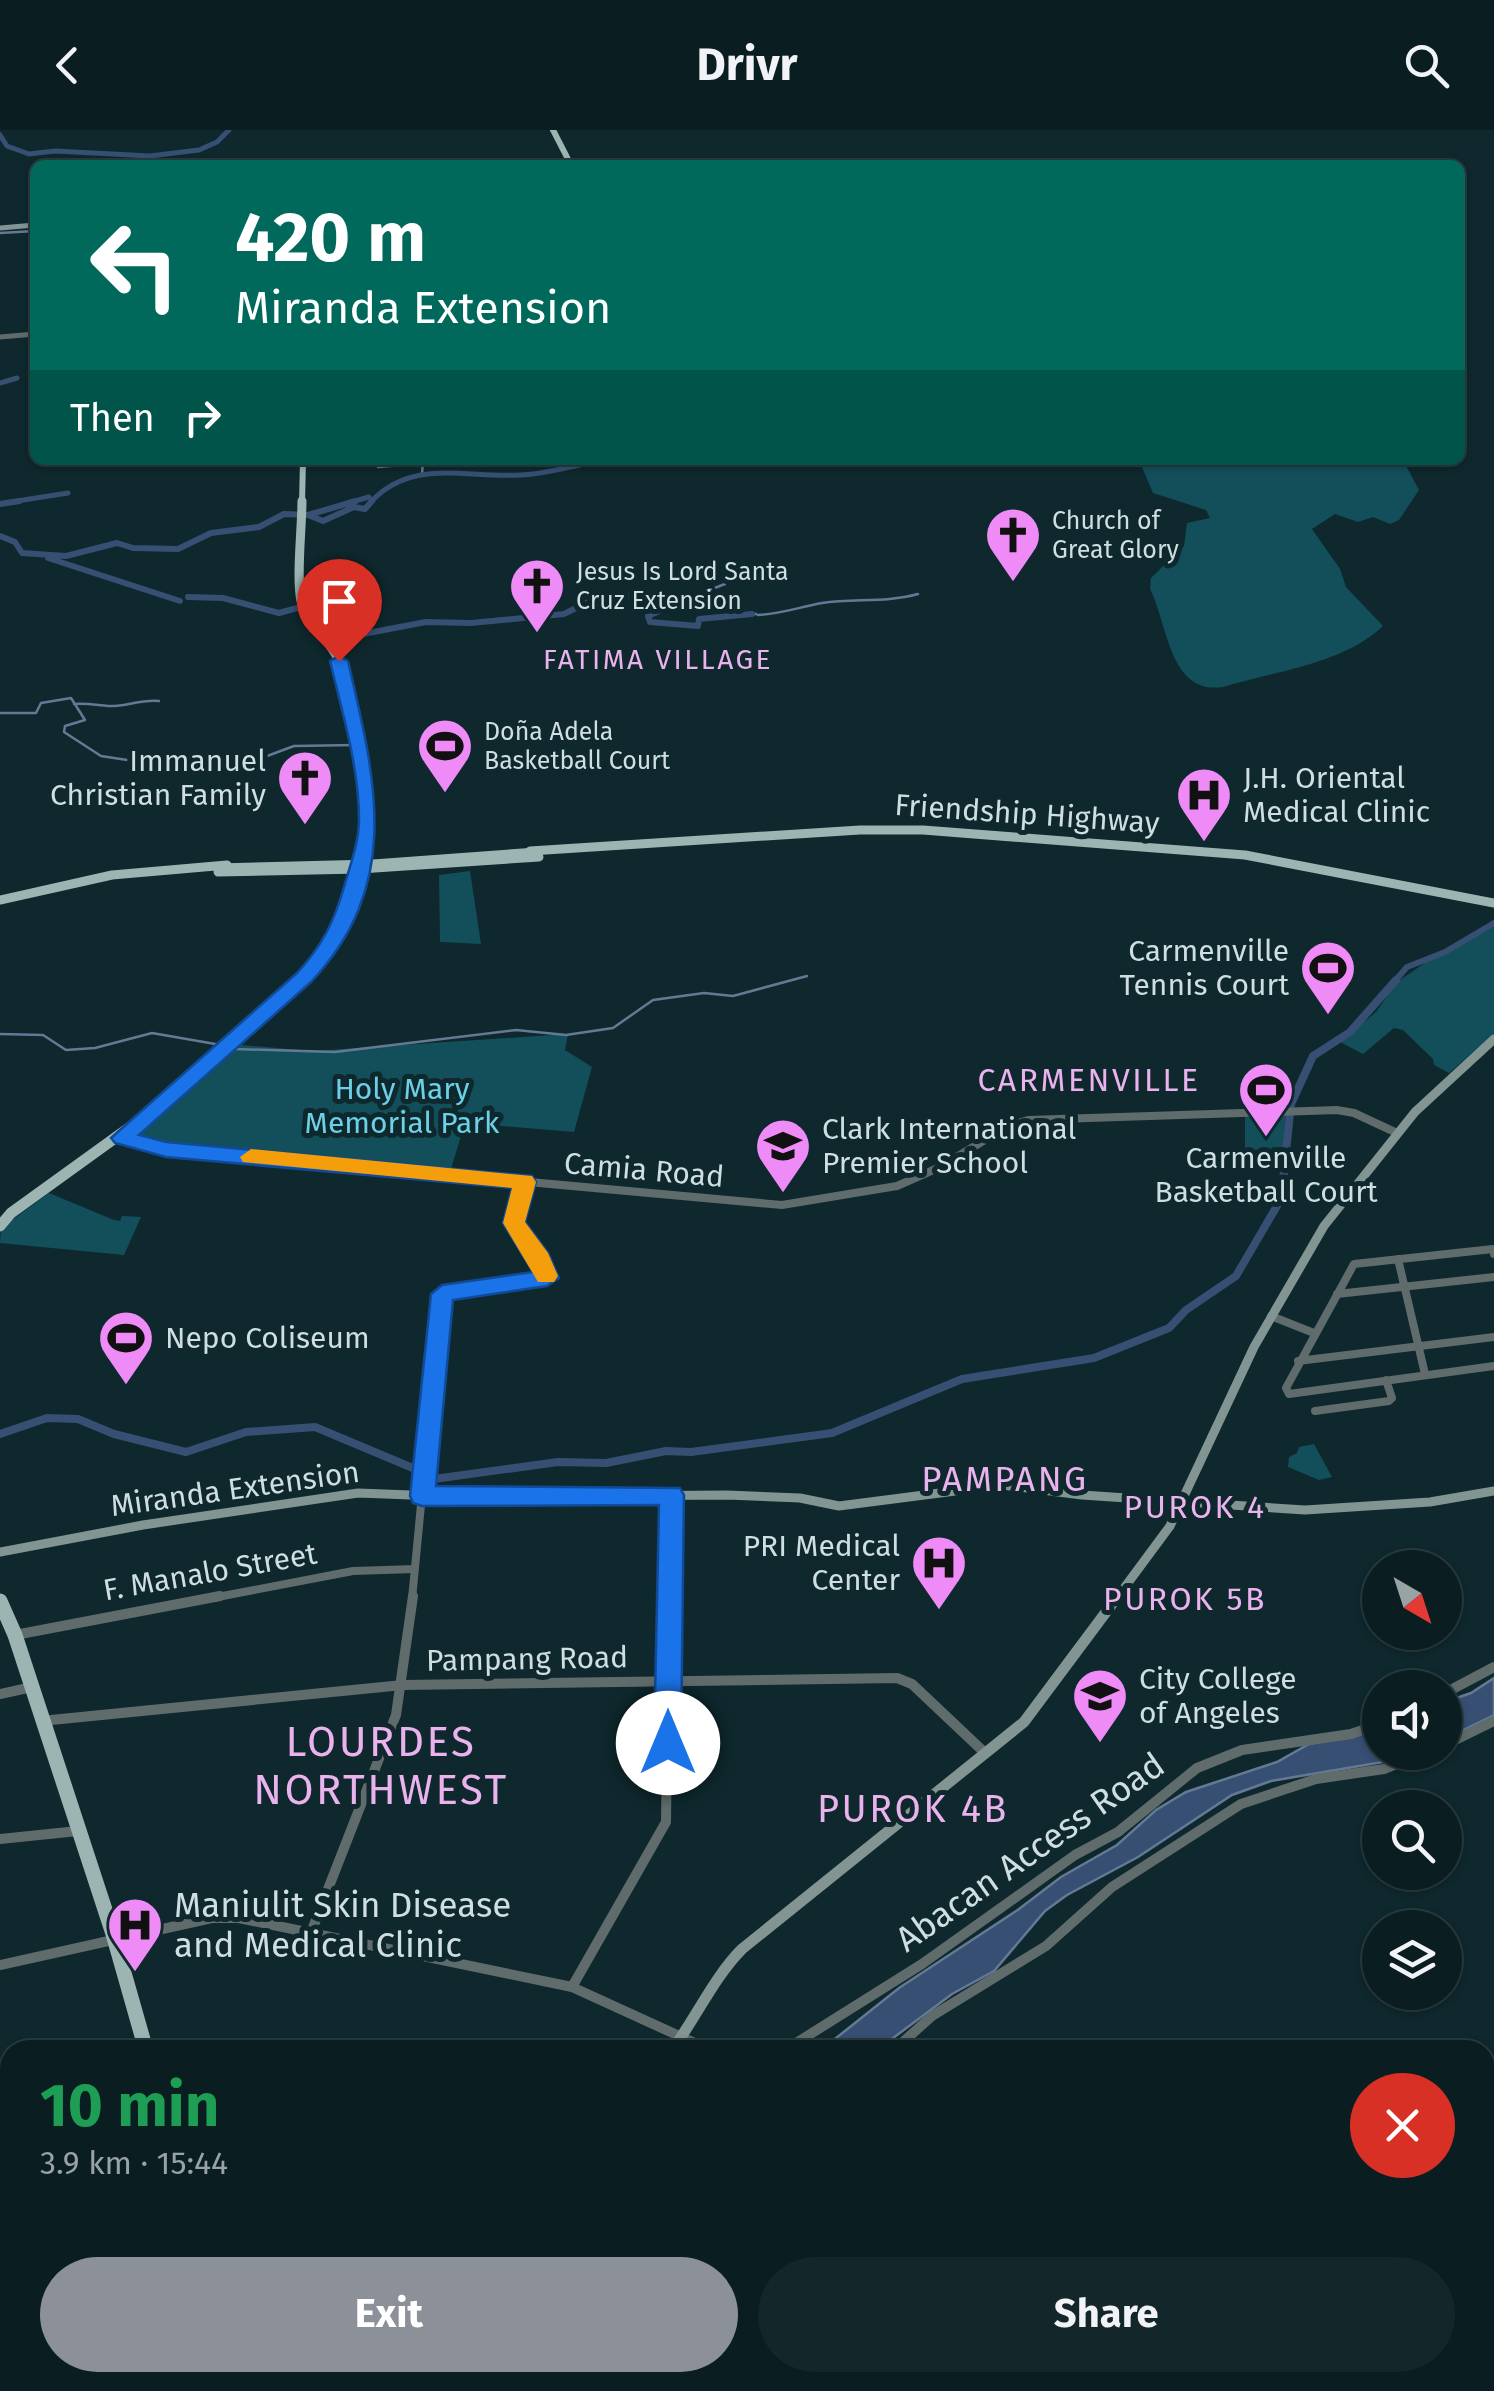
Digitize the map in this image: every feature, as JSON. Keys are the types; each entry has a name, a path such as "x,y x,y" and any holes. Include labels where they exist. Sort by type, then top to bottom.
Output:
{"main road":[{"path":"553,130 570,160"},
{"path":"0,228 30,225"},
{"path":"4,1220 122,1138 228,1046 326,954 343,923 368,818 344,677 333,648 302,606 303,465"},
{"name":"Friendship Highway","path":"0,900 72,880 145,870 164,874 390,864 860,830 923,830 1245,855 1494,903"},
{"path":"145,870 362,867 552,852"},
{"path":"677,2040 700,2013 728,1963 742,1949 1024,1722 1157,1544 1182,1503 1215,1425 1270,1318 1324,1226 1431,1095 1494,1039"},
{"name":"Miranda Extension","path":"0,1552 351,1494 800,1498 839,1506 1002,1486 1182,1503 1340,1510 1494,1492"},
{"path":"0,1601 32,1687 143,2040"}],"street":[{"path":"0,338 30,335"},
{"name":"Camia Road","path":"122,1138 166,1150 763,1204 805,1204 897,1186 1019,1122 1342,1110 1397,1133"},
{"path":"312,1930 396,1714 403,1685 442,1294 547,1278 540,1259 514,1223 524,1182"},
{"path":"1494,1254 1493,1249 1354,1264 1288,1380 1289,1394 1494,1366"},
{"path":"1398,1259 1425,1374"},
{"path":"1337,1294 1494,1277"},
{"path":"1270,1318 1313,1335"},
{"path":"1298,1361 1494,1337"},
{"path":"1315,1412 1389,1400 1392,1398 1386,1380"},
{"path":"572,1987 664,1828 668,1805 671,1495"},
{"name":"F. Manalo Street","path":"15,1635 353,1571 415,1569"},
{"path":"1462,1685 1494,1667"},
{"name":"Pampang Road","path":"41,1721 403,1685 907,1680 987,1754"},
{"path":"0,1694 32,1687"},
{"path":"1462,1737 1494,1721"},
{"name":"Abacan Access Road","path":"801,2040 922,1964 1075,1855 1118,1832 1197,1768 1242,1750 1362,1730"},
{"path":"905,2040 932,2016 1046,1946 1112,1887 1242,1804 1316,1779 1377,1770"},
{"path":"0,1839 78,1832"},
{"path":"0,1965 220,1917 312,1930 572,1987 690,2040"}],"green space":[{"path":"1141,465 1406,465 1419,490 1399,520 1390,524 1373,517 1358,522 1335,514 1312,529 1340,569 1346,587 1383,626 1367,639 1329,658 1223,687 1205,687 1181,669 1150,589 1151,578 1184,546 1187,523 1210,518 1206,510 1153,493"},
{"path":"470,871 481,944 440,942 439,875"},
{"path":"1494,924 1494,1034 1449,1073 1434,1065 1433,1059 1403,1030 1394,1028 1363,1054 1340,1042 1376,1012 1397,982"},
{"name":"Holy Mary Memorial Park","path":"568,1034 565,1050 592,1067 574,1132 465,1123 450,1172 159,1147 134,1137 241,1045 312,1051"},
{"path":"1286,1115 1282,1157 1245,1151 1245,1117"},
{"path":"49,1193 114,1220 120,1221 122,1216 141,1217 124,1255 0,1243 1,1228"},
{"path":"1314,1444 1332,1477 1319,1480 1288,1467 1289,1457 1299,1447"}],"shaded area":[{"path":"1494,1678 1494,1715 1462,1731 1462,1696"},
{"path":"1362,1734 1362,1766 1271,1781 1232,1795 1138,1857 1067,1895 1045,1911 994,1971 952,1994 890,2040 834,2040 899,1988 1061,1877 1117,1845 1156,1810 1186,1792 1277,1762 1309,1744"}],"waterway":[{"path":"0,135 7,146 29,154 55,151 150,156 199,150 217,142 229,130"},
{"path":"0,233 30,231"},
{"path":"0,383 17,378"},
{"path":"378,465 402,465"},
{"path":"422,475 423,465"},
{"path":"371,502 387,488 426,474 511,476 580,465"},
{"path":"4,503 68,493"},
{"path":"348,503 369,497"},
{"path":"0,504 20,501"},
{"path":"308,515 356,501"},
{"path":"308,515 323,521 354,507 365,509 371,502"},
{"path":"0,536 15,542 22,553 66,556 117,543 133,548 178,549 211,533 259,527 284,514 308,515"},
{"path":"48,558 180,601"},
{"path":"665,607 725,584"},
{"path":"188,597 223,598 279,613 301,607 315,609 363,634 426,622 471,623 564,614 586,603 644,593 667,599 662,610 648,616 650,622 698,626 699,619 752,614"},
{"path":"758,615 822,603 918,594"},
{"path":"0,713 36,713 41,703 71,698 75,704"},
{"path":"75,704 114,706 159,701"},
{"path":"75,704 85,720 65,726 64,732 101,756 199,771 243,765 294,746 355,745"},
{"path":"1394,982 1407,967 1445,952 1494,923"},
{"path":"234,1049 335,1052 516,1030 566,1035 613,1028 653,1000 704,993 733,996 807,976"},
{"path":"0,1434 47,1418 78,1419 114,1434 186,1452 246,1432 315,1427 420,1471 423,1479 434,1479 558,1462 606,1463 666,1451 691,1452 832,1433 962,1379 1094,1358 1169,1328 1186,1310 1236,1276 1281,1199 1291,1104 1313,1056 1350,1032 1396,980"},
{"path":"0,1034 43,1035 66,1050 95,1048 152,1033 221,1045"}],"slow traffic":[{"path":"251,1157 524,1182 514,1223 540,1259 546,1276"}],"place":[{"name":"Church of Great Glory","path":"1013,584"},
{"name":"Jesus Is Lord Santa Cruz Extension","path":"537,635"},
{"name":"Doña Adela Basketball Court","path":"445,795"},
{"name":"Immanuel Christian Family","path":"305,827"},
{"name":"J.H. Oriental Medical Clinic","path":"1204,844"},
{"name":"Carmenville Tennis Court","path":"1328,1017"},
{"name":"Carmenville Basketball Court","path":"1266,1139"},
{"name":"Clark International Premier School","path":"783,1195"},
{"name":"Nepo Coliseum","path":"126,1387"},
{"name":"PRI Medical Center","path":"939,1612"},
{"name":"City College of Angeles","path":"1100,1745"},
{"name":"Maniulit Skin Disease and Medical Clinic","path":"135,1974"}],"district":[{"name":"FATIMA VILLAGE","path":"658,659"},
{"name":"CARMENVILLE","path":"1089,1080"},
{"name":"PAMPANG","path":"1005,1479"},
{"name":"PUROK 4","path":"1195,1507"},
{"name":"PUROK 5B","path":"1185,1599"},
{"name":"LOURDES NORTHWEST","path":"381,1766"},
{"name":"PUROK 4B","path":"913,1809"}],"route":[{"path":"339,661 359,748 368,818 366,846 343,923 326,954 304,977 122,1138 166,1150 524,1182 514,1223 540,1259 547,1278 442,1294 422,1496 671,1495 668,1743"}]}
